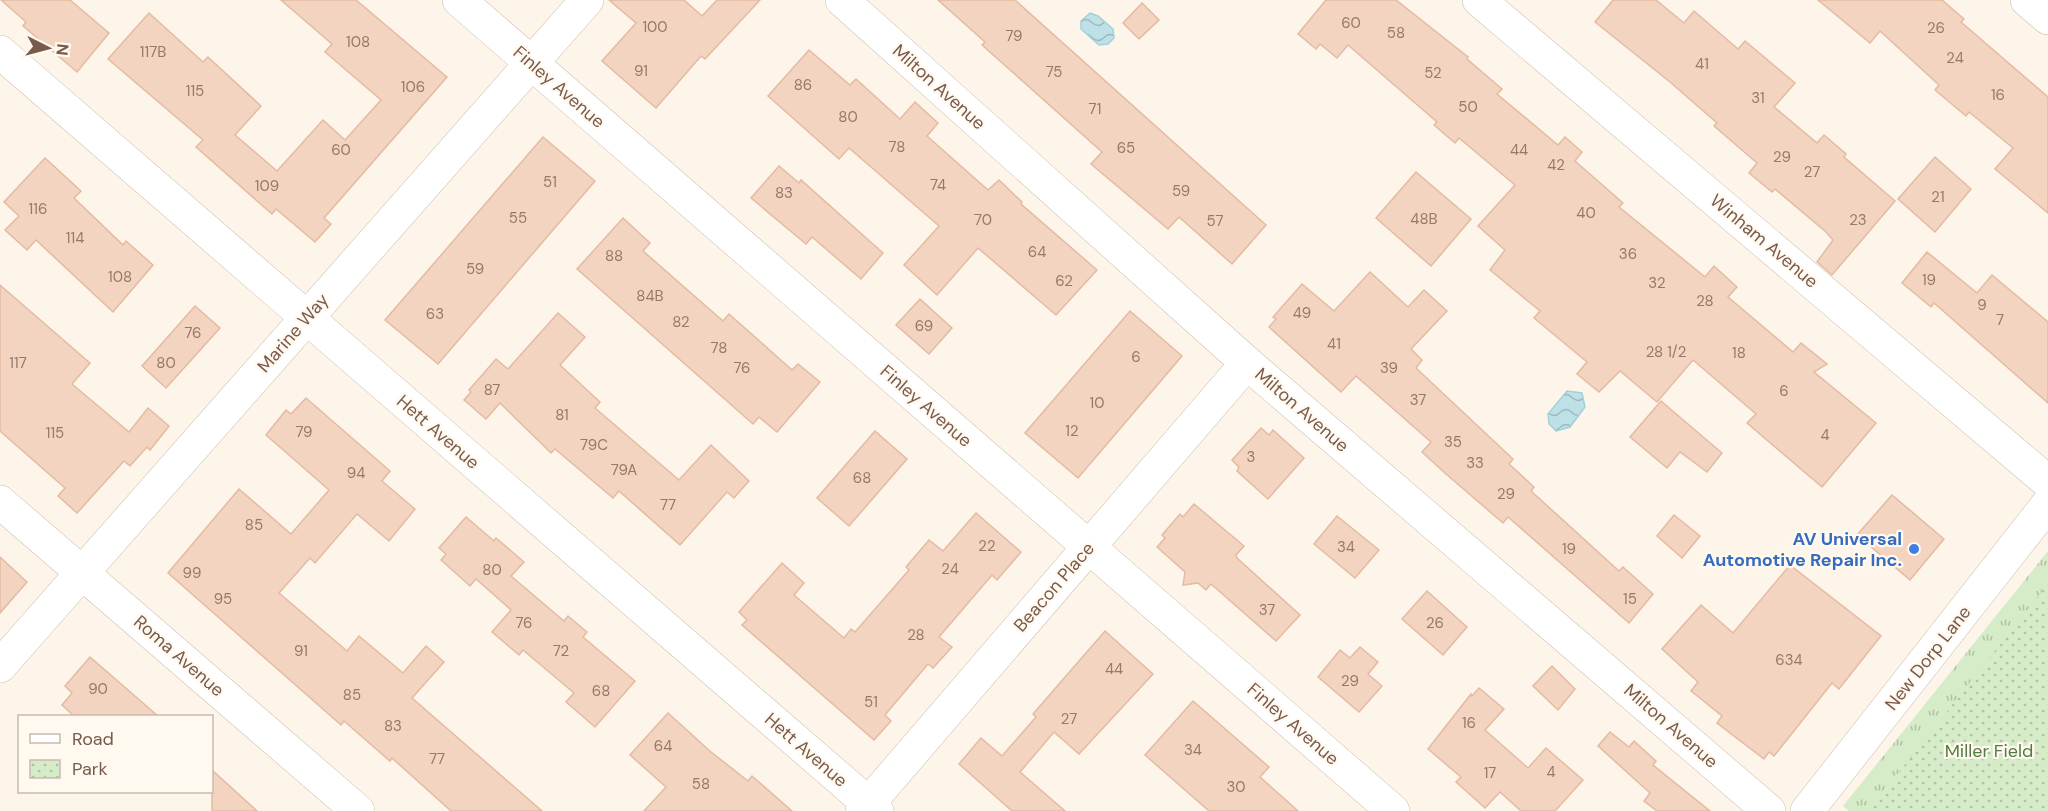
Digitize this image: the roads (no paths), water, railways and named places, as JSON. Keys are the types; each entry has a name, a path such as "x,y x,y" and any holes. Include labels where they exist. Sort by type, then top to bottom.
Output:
{"street":[{"name":"Finley Avenue","path":"459,0 1393,811"},
{"name":"Marine Way","path":"0,666 587,0"},
{"name":"Milton Avenue","path":"842,0 1246,363 1769,811"},
{"name":"Winham Avenue","path":"1479,0 2048,482"},
{"path":"2027,0 2048,18"},
{"name":"Hett Avenue","path":"0,52 869,809"},
{"name":"Beacon Place","path":"869,809 1088,547 1246,363"},
{"name":"Roma Avenue","path":"0,502 357,811"},
{"name":"New Dorp Lane","path":"1807,811 2048,504"}],"water":[{"path":"1090,13 1098,16 1113,29 1114,38 1108,44 1099,45 1081,29 1081,21"},
{"path":"1567,391 1582,393 1585,407 1570,427 1556,431 1549,424 1548,414"}],"place":[{"name":"AV Universal Automotive Repair Inc.","path":"1914,549"}],"park label":[{"name":"Miller Field","path":"1989,751"}]}
